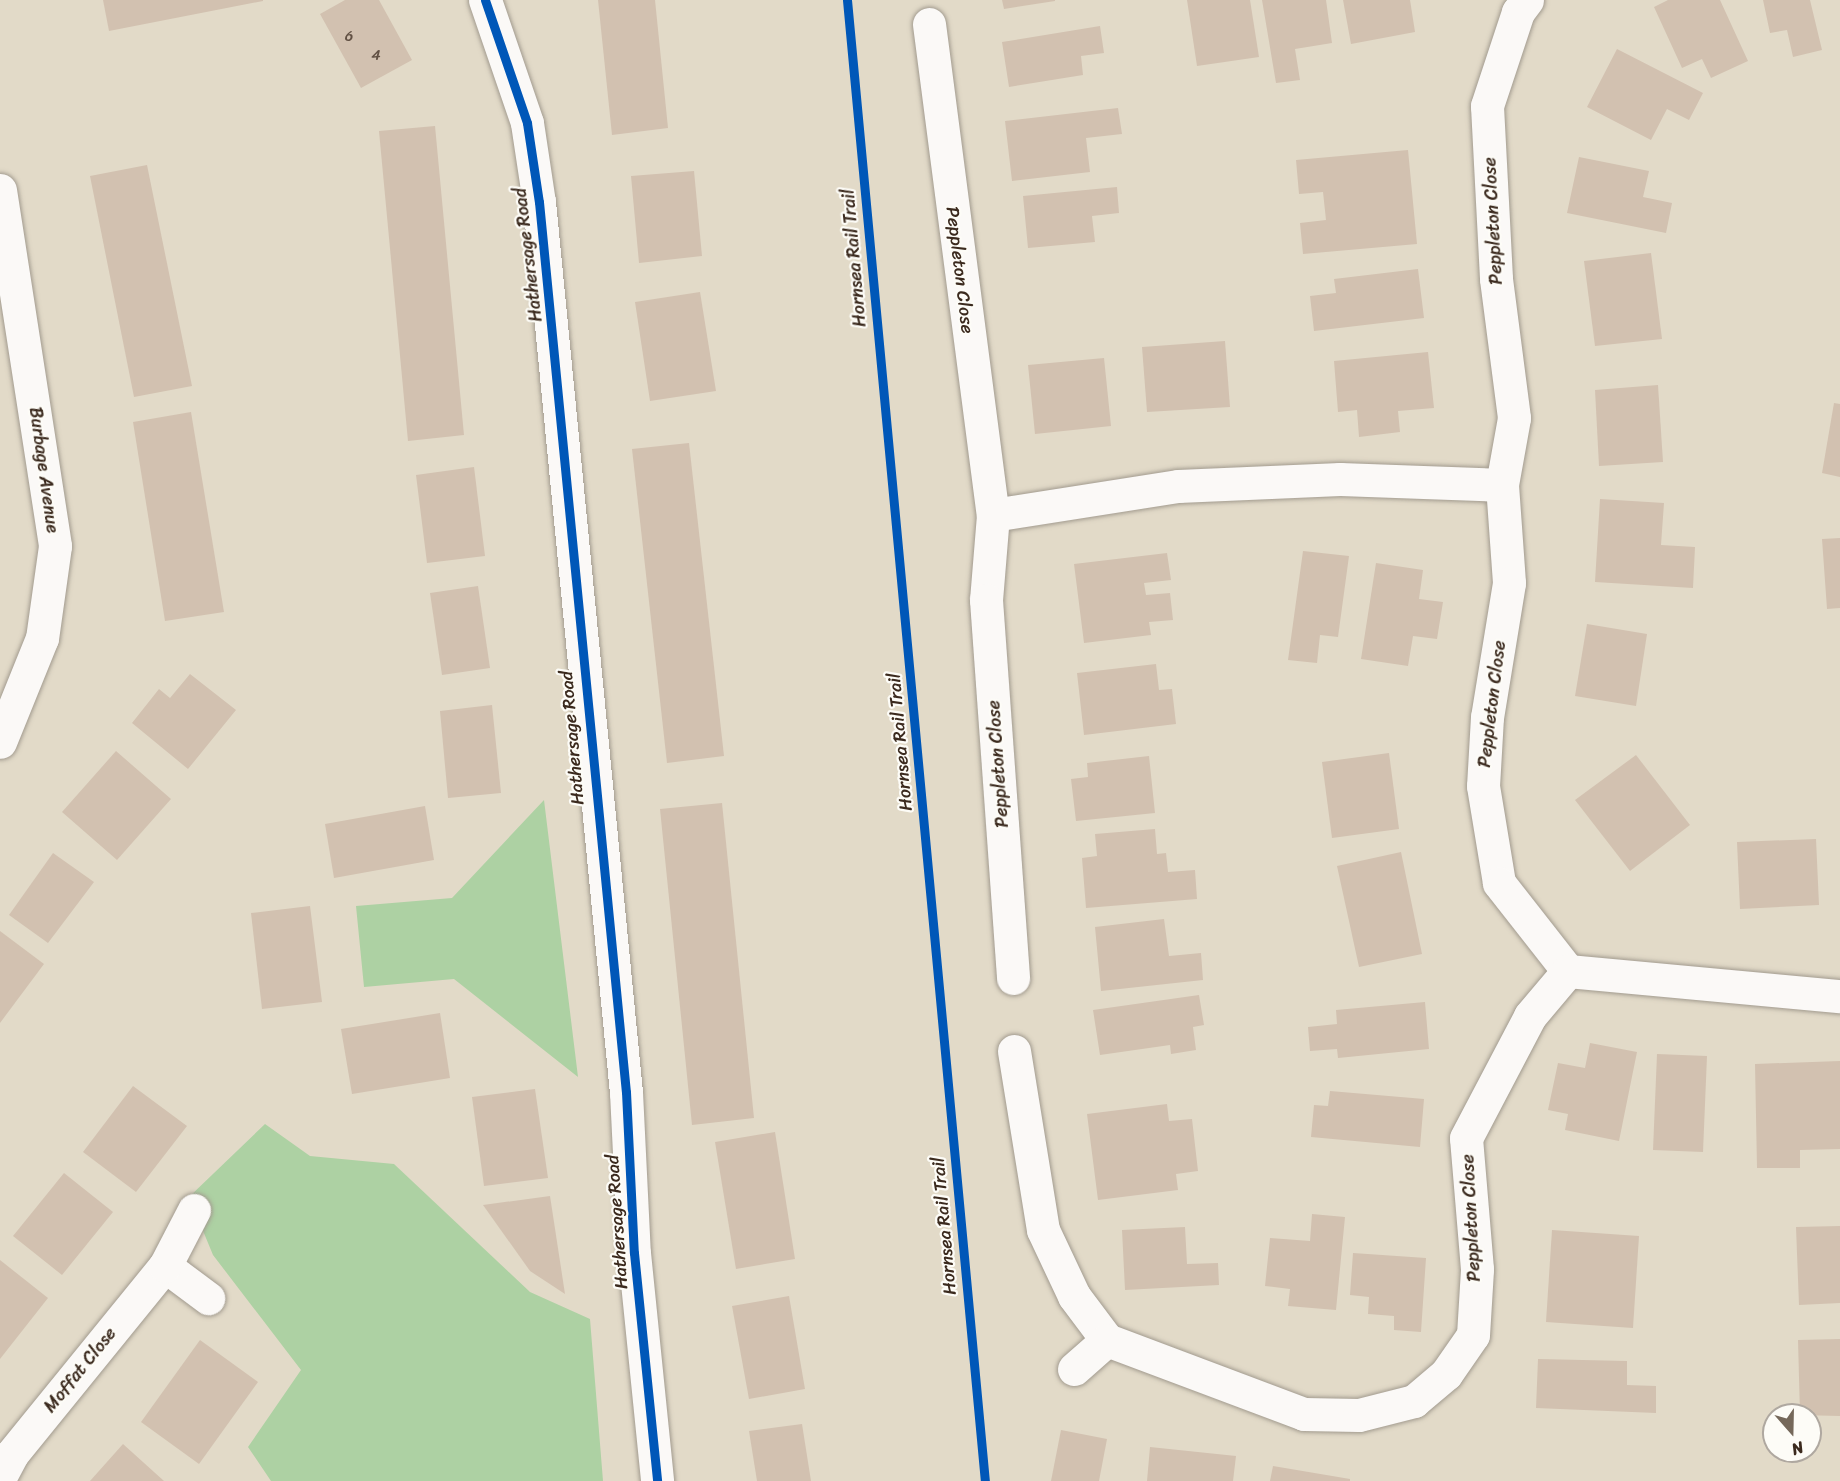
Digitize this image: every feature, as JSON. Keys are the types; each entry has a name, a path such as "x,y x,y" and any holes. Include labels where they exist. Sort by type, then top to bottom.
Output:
{"street":[{"name":"Hathersage Road","path":"485,0 505,45 527,123 540,213 627,1092 634,1253 657,1481"},
{"name":"Peppleton Close","path":"1107,1340 1304,1414 1359,1415 1414,1401 1446,1374 1473,1335 1477,1269 1466,1138 1530,1016 1568,971 1499,883 1483,786 1487,717 1509,583 1502,485 1514,418 1496,279 1487,106 1518,12 1527,0"},
{"name":"Peppleton Close","path":"929,24 993,515 986,600 1013,978"},
{"name":"Burbage Avenue","path":"0,190 55,546 42,638 0,742"},
{"path":"993,515 1178,486 1340,479 1502,485"},
{"path":"1568,971 1840,996"},
{"path":"1014,1052 1043,1230 1074,1296 1107,1340 1074,1369"},
{"name":"Moffat Close","path":"0,1477 12,1454 165,1266 194,1210"},
{"path":"165,1266 208,1298"}],"green space":[{"path":"544,800 578,1077 454,979 364,987 356,906 452,898"},
{"path":"265,1124 310,1156 394,1164 530,1292 590,1319 603,1481 271,1481 248,1447 301,1370 213,1255 189,1197"}],"building":[{"path":"103,0 263,0 263,1 109,31"},
{"path":"345,0 379,0 412,60 361,88 320,14"},
{"path":"598,0 655,0 668,128 612,135"},
{"path":"1002,0 1055,0 1055,1 1004,9"},
{"path":"1187,0 1250,0 1259,57 1197,66"},
{"path":"1262,0 1326,0 1332,43 1295,49 1300,80 1276,83"},
{"path":"1343,0 1410,0 1415,32 1351,44"},
{"path":"1668,0 1720,0 1748,61 1711,78 1702,59 1682,68 1654,7"},
{"path":"1763,0 1810,0 1822,50 1793,57 1787,30 1770,33"},
{"path":"1100,26 1104,53 1081,56 1083,75 1009,87 1002,42"},
{"path":"1617,49 1703,93 1689,120 1667,109 1651,140 1587,107"},
{"path":"1118,108 1122,134 1086,138 1090,172 1012,181 1005,121"},
{"path":"435,126 464,435 408,441 379,131"},
{"path":"1408,150 1417,244 1303,254 1300,223 1326,220 1323,192 1299,194 1296,160"},
{"path":"1579,157 1649,171 1643,197 1672,203 1666,233 1567,213"},
{"path":"147,165 192,386 134,397 90,176"},
{"path":"694,171 702,256 639,263 631,176"},
{"path":"1117,187 1119,213 1092,216 1095,242 1028,248 1023,196"},
{"path":"1651,253 1662,339 1595,346 1584,261"},
{"path":"1418,269 1424,318 1314,331 1310,296 1336,293 1334,279"},
{"path":"700,292 716,391 650,401 635,302"},
{"path":"1225,341 1230,407 1147,412 1142,347"},
{"path":"1428,352 1434,408 1398,411 1400,432 1359,437 1357,410 1338,412 1334,361"},
{"path":"1104,358 1111,426 1035,434 1028,365"},
{"path":"1658,385 1663,462 1599,466 1595,390"},
{"path":"1834,403 1840,404 1840,477 1822,473"},
{"path":"191,412 224,612 165,621 133,422"},
{"path":"689,443 724,756 667,763 632,449"},
{"path":"474,467 485,556 427,563 416,475"},
{"path":"1600,499 1664,503 1661,545 1695,547 1693,588 1595,582"},
{"path":"1840,538 1840,608 1827,609 1822,539"},
{"path":"1303,551 1349,556 1338,637 1320,635 1317,663 1288,660"},
{"path":"1167,553 1171,580 1144,583 1146,595 1170,593 1173,620 1149,622 1151,635 1084,643 1074,564"},
{"path":"1376,563 1423,570 1419,599 1443,602 1437,639 1413,636 1408,666 1361,659"},
{"path":"478,586 490,668 442,675 430,593"},
{"path":"1587,624 1647,634 1636,706 1575,696"},
{"path":"1156,664 1159,690 1172,689 1176,724 1084,735 1077,673"},
{"path":"190,674 236,710 188,769 132,723 159,689 170,698"},
{"path":"492,705 501,793 448,798 440,711"},
{"path":"116,751 171,799 117,860 62,812"},
{"path":"1389,753 1399,829 1332,838 1322,762"},
{"path":"1636,755 1690,825 1630,871 1575,800"},
{"path":"1149,756 1155,813 1076,821 1071,779 1088,777 1087,763"},
{"path":"722,803 754,1118 692,1125 660,809"},
{"path":"425,806 434,860 334,878 325,824"},
{"path":"1155,829 1157,854 1166,853 1168,872 1195,870 1197,899 1086,908 1082,858 1097,856 1095,834"},
{"path":"1816,839 1819,905 1740,909 1737,842"},
{"path":"1401,852 1422,954 1359,967 1337,866"},
{"path":"53,853 94,882 48,943 9,915"},
{"path":"310,906 322,1002 262,1009 251,913"},
{"path":"1164,919 1169,956 1201,953 1203,980 1101,991 1095,927"},
{"path":"0,931 44,964 0,1023"},
{"path":"1199,995 1204,1025 1193,1027 1196,1050 1171,1054 1170,1045 1100,1055 1093,1010"},
{"path":"1425,1002 1429,1049 1338,1058 1337,1049 1310,1051 1308,1027 1337,1024 1336,1010"},
{"path":"440,1013 450,1078 352,1094 341,1029"},
{"path":"1590,1043 1637,1052 1619,1141 1565,1130 1568,1114 1548,1110 1558,1063 1585,1068"},
{"path":"1657,1054 1707,1056 1703,1152 1653,1150"},
{"path":"1840,1061 1840,1149 1800,1150 1800,1168 1757,1168 1755,1064"},
{"path":"133,1086 187,1126 136,1192 83,1152"},
{"path":"535,1089 548,1178 484,1186 472,1097"},
{"path":"1330,1091 1424,1099 1420,1147 1311,1137 1314,1105 1328,1106"},
{"path":"1167,1104 1169,1121 1192,1119 1198,1171 1176,1174 1178,1190 1098,1200 1087,1114"},
{"path":"775,1132 795,1259 736,1269 715,1142"},
{"path":"64,1173 113,1212 62,1275 13,1236"},
{"path":"550,1196 565,1294 530,1271 483,1205"},
{"path":"1312,1214 1345,1217 1336,1310 1288,1306 1290,1289 1265,1286 1270,1238 1310,1241"},
{"path":"1840,1226 1840,1303 1799,1305 1796,1227"},
{"path":"1185,1227 1187,1264 1218,1263 1219,1285 1125,1290 1122,1230"},
{"path":"1552,1230 1639,1236 1633,1328 1546,1322"},
{"path":"1353,1253 1426,1258 1421,1332 1394,1330 1394,1316 1368,1314 1369,1297 1350,1295"},
{"path":"0,1260 48,1298 0,1359"},
{"path":"789,1296 805,1389 749,1399 732,1306"},
{"path":"1840,1339 1840,1416 1822,1416 1822,1403 1800,1403 1798,1340"},
{"path":"200,1340 258,1382 199,1464 141,1422"},
{"path":"1538,1359 1627,1361 1627,1385 1656,1386 1656,1413 1536,1408"},
{"path":"802,1424 811,1481 757,1481 749,1431"},
{"path":"1061,1430 1107,1439 1099,1481 1051,1481"},
{"path":"123,1444 164,1481 90,1481"},
{"path":"1150,1447 1236,1456 1233,1481 1147,1481"},
{"path":"1273,1466 1350,1479 1350,1481 1270,1481"}],"cycle path":[{"path":"485,0 527,123 539,202 626,1092 634,1253 657,1481"},
{"name":"Hornsea Rail Trail","path":"847,0 985,1481"}]}
